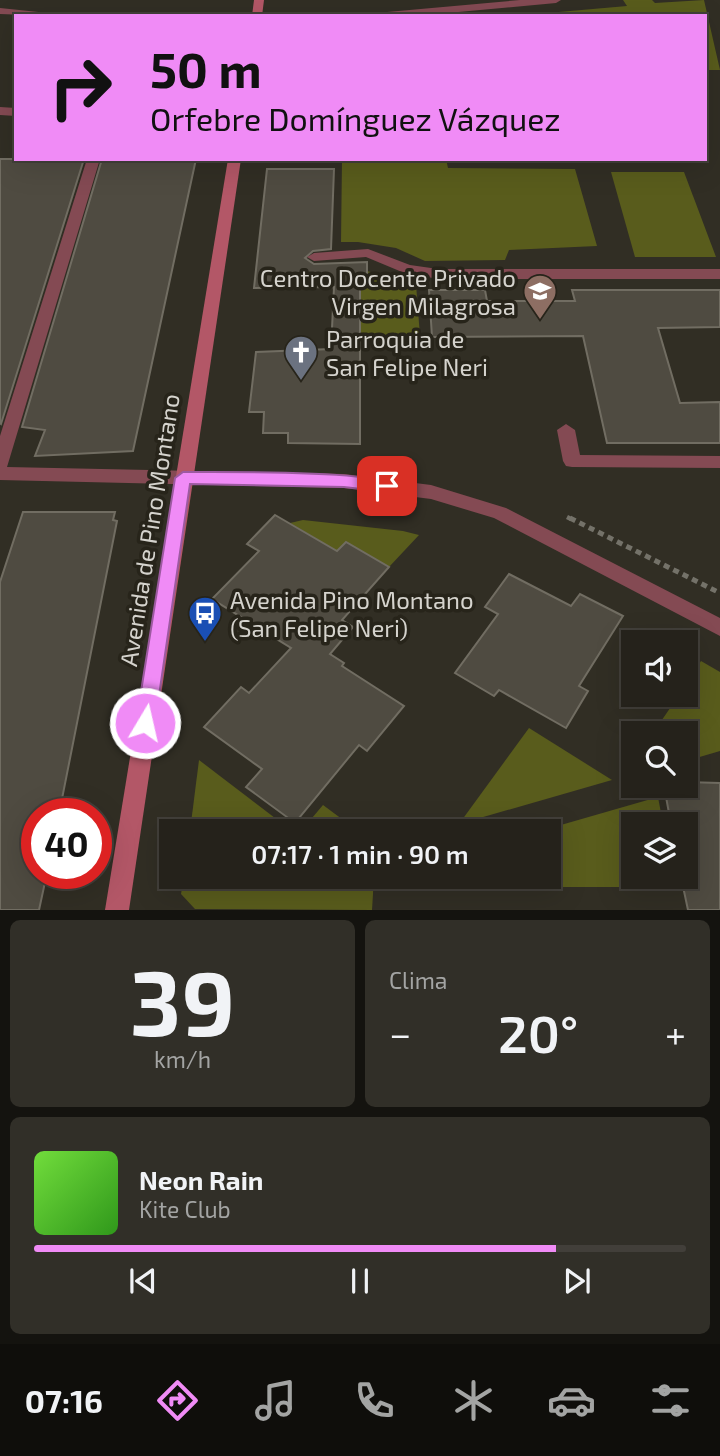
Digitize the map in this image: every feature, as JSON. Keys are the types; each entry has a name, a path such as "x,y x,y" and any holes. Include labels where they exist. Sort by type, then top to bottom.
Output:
{"street":[{"path":"400,14 556,0"},
{"path":"0,11 29,14"},
{"path":"0,464 93,161"},
{"name":"Avenida de Pino Montano","path":"117,910 235,161"},
{"path":"314,257 368,253 407,269 438,274 720,274"},
{"path":"566,430 572,461 720,462"},
{"path":"0,473 344,481 431,492 500,513 720,628"}],"shaded area":[{"path":"623,0 652,0 655,3 704,0 720,70 707,70 707,14 536,14 627,6"},
{"path":"342,161 446,161 448,168 575,169 597,246 509,250 505,260 425,261 396,248 341,242"},
{"path":"611,172 684,172 716,257 635,257"},
{"path":"367,271 416,284 420,336 361,336 360,305 348,304 348,287 367,287"},
{"path":"303,520 419,535 389,567 346,542 337,551 290,523"},
{"path":"701,661 720,672 720,751 698,757 698,721 661,721 671,707 698,707 698,666"},
{"path":"529,728 612,780 476,819 463,819"},
{"path":"199,760 276,819 192,819"},
{"path":"658,798 661,812 621,812 621,887 561,887 561,825"},
{"path":"323,805 342,819 311,819"},
{"path":"182,889 373,889 372,910 195,909 181,894"}],"building":[{"path":"0,159 83,161 1,424"},
{"path":"101,161 196,161 133,451 35,456 45,430 22,427"},
{"path":"267,169 334,169 331,249 313,251 305,258 314,264 367,262 367,287 360,287 360,444 288,443 288,433 263,433 264,412 249,412 256,352 331,349 334,287 254,288"},
{"path":"429,290 485,290 487,301 575,301 572,290 720,290 720,327 658,328 680,403 720,402 720,443 607,443 583,336 432,337"},
{"path":"23,512 115,512 113,520 117,521 62,798 21,798 21,889 44,889 39,910 0,910 0,582"},
{"path":"275,515 337,551 346,542 389,567 342,620 353,627 330,654 344,663 342,666 404,706 367,751 359,745 298,819 290,819 246,787 262,769 204,727 241,687 249,693 291,648 212,599 259,551 247,544"},
{"path":"509,574 571,606 580,594 623,616 579,686 588,691 566,728 499,690 494,696 455,673 498,614 485,607"},
{"path":"698,782 720,783 720,910 688,910 684,889 698,889 698,812 669,812 666,798 698,798"}],"place":[{"name":"Centro Docente Privado Virgen Milagrosa","path":"540,321"},
{"name":"Parroquia de San Felipe Neri","path":"301,382"},
{"name":"Avenida Pino Montano (San Felipe Neri)","path":"205,643"}],"route":[{"path":"145,723 183,478 344,481 387,486"}]}
